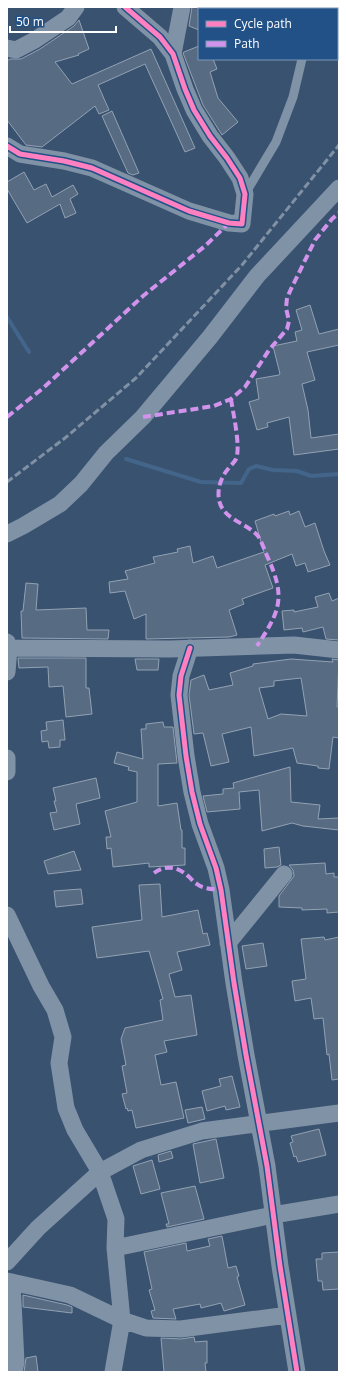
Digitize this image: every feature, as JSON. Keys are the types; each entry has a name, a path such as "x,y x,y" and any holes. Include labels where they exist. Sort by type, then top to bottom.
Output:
{"street":[{"path":"7,48 16,50 35,40 68,18 76,7"},
{"path":"7,146 20,154 64,161 92,168 189,211 229,223 242,224 245,194 240,178 210,136 194,110 173,54 160,37 125,7"},
{"path":"173,54 182,7"},
{"path":"7,534 60,504 81,484 106,454 152,407 210,337 257,276 339,188"},
{"path":"7,672 8,646 101,649 294,645 339,650"},
{"path":"190,648 181,676 179,695 186,756 192,792 200,824 216,868 221,890 246,1055 260,1123 296,1372"},
{"path":"7,758 7,772"},
{"path":"228,943 284,874"},
{"path":"7,915 41,986 55,1010 63,1037 59,1063 66,1108 75,1130 100,1172 116,1219 115,1248 122,1320 113,1372"},
{"path":"7,1262 38,1228 100,1172 141,1150 202,1131 339,1113"},
{"path":"115,1248 273,1215 339,1204"},
{"path":"14,1372 16,1362 10,1282 70,1295 122,1320 146,1328 181,1329 288,1314"}],"lane":[{"path":"245,194 276,142 293,97 302,60"}],"building":[{"path":"192,7 199,7 198,30 189,26"},
{"path":"79,20 89,49 78,54 79,55 55,62 72,84 151,49 195,148 185,152 145,64 98,85 109,110 99,114 95,106 42,147 26,145 7,120 7,61 10,59 21,59 40,49 74,26"},
{"path":"198,46 198,60 213,60 217,69 210,72 218,98 238,122 222,135 203,105 183,53"},
{"path":"112,111 139,173 133,175 128,173 102,116"},
{"path":"24,172 34,190 46,184 52,197 73,185 78,194 70,199 76,213 65,218 60,204 27,223 7,189 7,182"},
{"path":"310,305 319,334 339,329 339,345 307,352 315,380 302,384 308,410 311,438 339,434 339,449 294,455 289,417 267,423 268,427 257,430 249,402 259,399 256,379 280,374 273,346 297,341 295,332 302,330 296,310"},
{"path":"289,511 290,515 299,511 305,527 315,523 330,565 308,572 305,563 296,566 292,554 265,565 273,588 242,599 244,604 229,610 237,635 229,637 146,639 146,614 134,619 125,591 110,593 109,582 128,579 125,571 155,563 153,557 178,552 177,549 190,546 193,563 213,556 217,568 264,552 255,521 274,514 275,516"},
{"path":"26,583 38,584 36,610 86,608 87,630 109,630 108,639 22,638 21,611 23,611"},
{"path":"329,593 332,601 339,598 339,640 326,639 323,627 303,632 302,628 284,630 282,611 294,610 294,612 318,607 315,597"},
{"path":"18,658 86,658 86,688 89,688 92,714 66,717 63,686 49,687 48,667 19,668"},
{"path":"135,659 159,659 158,670 137,670"},
{"path":"291,659 333,662 332,659 339,660 337,707 339,707 339,738 333,737 329,769 297,763 293,748 254,756 251,727 222,734 229,762 211,766 203,733 194,734 189,695 191,680 204,675 209,690 233,685 230,673 253,666 253,664","holes":["301,678 307,716 281,714 268,719 259,688 274,686 274,681"]},
{"path":"63,720 65,740 60,740 60,747 49,748 48,741 42,742 41,731 47,730 46,722"},
{"path":"163,722 164,727 173,727 177,763 158,764 158,806 177,803 182,830 182,848 185,848 185,865 149,867 149,863 113,867 111,848 107,849 106,837 111,837 105,811 137,802 137,772 128,770 129,767 114,763 117,752 143,759 141,729 146,729 146,724"},
{"path":"290,767 291,802 320,805 318,819 339,818 339,830 303,826 292,823 262,831 259,790 239,792 240,809 207,812 203,796 223,794 223,789 234,788 233,783"},
{"path":"96,778 100,798 76,804 80,824 54,830 50,813 57,812 53,788"},
{"path":"279,847 281,865 277,867 265,868 264,849"},
{"path":"74,851 81,870 48,874 44,861"},
{"path":"325,863 326,874 334,873 334,877 339,877 339,912 327,913 327,909 302,910 302,908 279,907 279,896 294,876 293,870 289,865"},
{"path":"160,884 162,917 198,910 203,934 207,933 210,945 177,952 182,970 169,974 175,997 191,995 197,1035 164,1041 167,1052 155,1055 161,1085 176,1082 184,1118 136,1128 132,1110 128,1111 127,1108 126,1109 122,1094 127,1093 122,1066 126,1065 121,1039 125,1028 163,1020 160,1000 163,999 149,951 97,958 92,927 142,920 139,885"},
{"path":"81,889 83,904 56,907 54,891"},
{"path":"324,937 325,940 339,937 339,1079 332,1080 329,1054 327,1055 323,1018 314,1019 311,998 295,1001 292,981 306,979 301,939"},
{"path":"263,943 267,966 246,969 242,946"},
{"path":"232,1076 240,1107 226,1110 225,1106 207,1111 202,1091 221,1086 219,1079"},
{"path":"202,1107 205,1119 188,1123 185,1110"},
{"path":"319,1129 326,1155 298,1162 296,1156 294,1157 290,1143 293,1142 291,1136"},
{"path":"216,1139 224,1178 200,1183 193,1144"},
{"path":"171,1151 173,1158 159,1162 158,1155"},
{"path":"152,1160 160,1189 141,1194 133,1166"},
{"path":"195,1186 204,1219 167,1227 166,1224 169,1224 161,1193"},
{"path":"222,1236 228,1268 236,1266 239,1276 237,1277 245,1305 224,1311 221,1303 201,1308 200,1304 173,1309 176,1319 153,1318 151,1311 155,1310 149,1290 152,1289 144,1252 186,1243 187,1251 210,1246 208,1239"},
{"path":"339,1252 339,1289 323,1290 322,1281 318,1281 316,1259 322,1259 322,1253"},
{"path":"23,1295 67,1305 72,1307 72,1313 23,1307"},
{"path":"194,1337 195,1342 207,1341 207,1363 205,1363 206,1372 164,1372 161,1338 181,1339"},
{"path":"36,1356 38,1372 24,1372 26,1358"}],"waterway":[{"path":"7,317 29,352"},
{"path":"126,459 201,482 241,483 249,469 256,466 273,470 297,471 311,476 339,474"}],"railway":[{"path":"7,482 65,438 136,378 242,265 339,145"}],"marked path":[{"path":"143,417 214,406 231,399 245,387 269,350 287,329 289,321 286,308 287,298 291,289 315,240 332,219 339,213"},
{"path":"7,417 42,389 143,296 205,246 229,223"},
{"path":"231,399 238,447 236,459 226,472 219,487 219,500 221,507 225,512 258,536 274,572 277,584 278,604 271,623 257,646"},
{"path":"154,873 158,870 167,868 180,870 199,886 221,890"}],"cycle path":[{"path":"7,146 20,154 64,161 92,168 189,211 229,223 242,224 245,194 240,178 210,136 194,110 173,54 160,37 125,7"},
{"path":"190,648 181,676 179,695 186,756 192,792 200,824 216,868 221,890 234,983 267,1166 280,1266 297,1372"}]}
